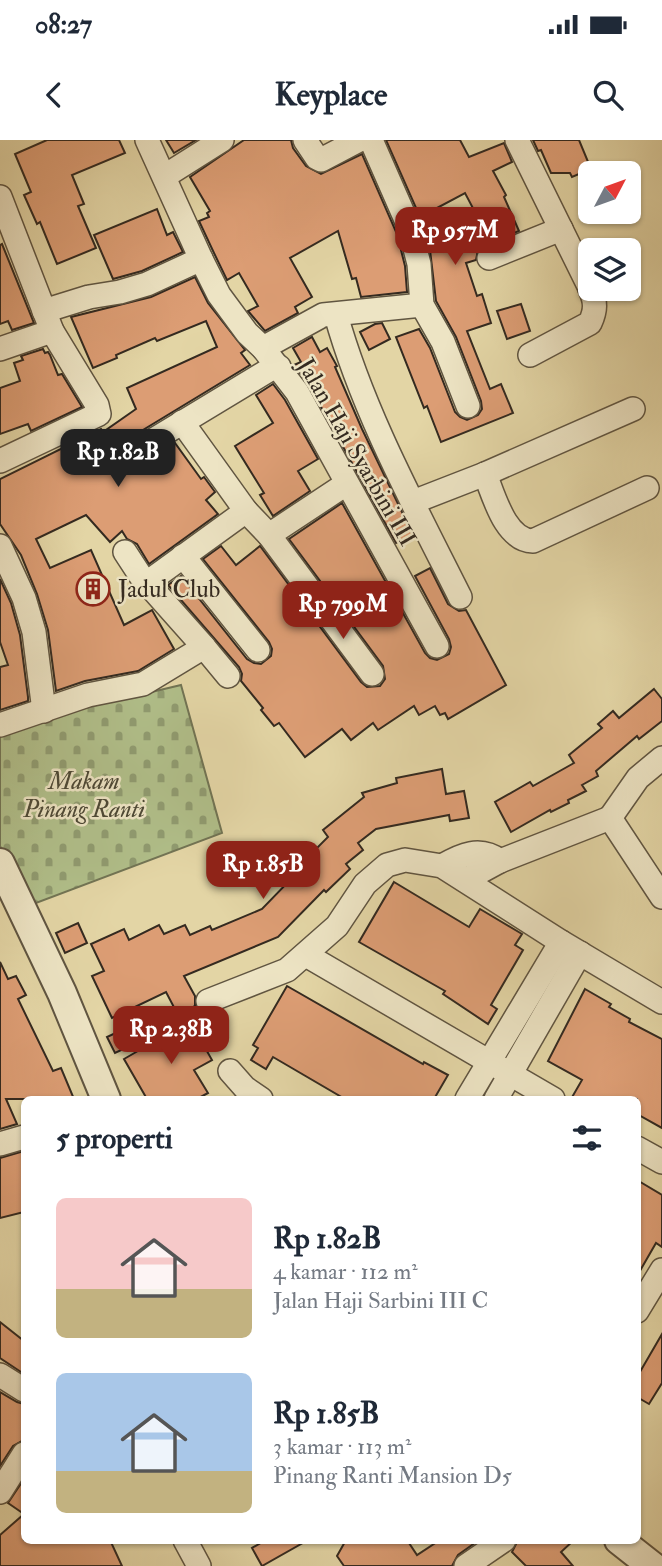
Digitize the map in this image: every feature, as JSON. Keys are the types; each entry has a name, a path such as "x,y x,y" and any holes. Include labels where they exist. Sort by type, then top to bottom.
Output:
{"street":[{"name":"Jalan Haji Syarbini III","path":"148,140 201,259 234,317 279,367 306,407 437,646"},
{"path":"165,176 222,140"},
{"path":"305,140 320,160 359,140"},
{"path":"370,140 410,229 419,264 422,305 443,342 468,406"},
{"path":"517,140 578,264"},
{"path":"0,197 6,232 48,321 97,405 99,414 0,461"},
{"path":"489,258 561,229"},
{"path":"0,349 89,297 148,284 201,259"},
{"path":"530,355 590,323 595,313 595,301"},
{"path":"263,348 323,315 422,305"},
{"name":"Jalan Haji Syarbini III","path":"336,315 356,377 460,597"},
{"path":"150,442 269,370 279,367"},
{"name":"Jalan Haji Syarbini III","path":"413,502 633,410"},
{"path":"182,422 246,511 269,535 372,674"},
{"path":"485,474 504,519 525,541 533,541 648,488"},
{"path":"269,535 346,484"},
{"path":"148,582 246,511"},
{"path":"0,545 24,598 34,632 44,711"},
{"path":"125,552 140,575 228,676"},
{"path":"183,556 258,650"},
{"path":"0,725 88,695 143,684 204,647"},
{"path":"465,880 500,861 610,818 638,778 662,758"},
{"path":"610,818 662,897"},
{"path":"433,864 472,853 492,855 500,861"},
{"path":"208,1001 287,970 337,926 365,884 387,865 405,859 433,864 465,880 570,948 662,1002"},
{"path":"6,882 40,948 105,1096"},
{"path":"469,1096 489,1062 570,948"},
{"path":"498,1096 570,948"},
{"path":"306,955 548,1096"},
{"path":"230,1071 245,1088 257,1096"},
{"path":"0,1144 21,1138"},
{"path":"641,1150 662,1162"},
{"path":"641,1304 662,1270"},
{"path":"0,1375 21,1388"},
{"path":"0,1492 21,1459"},
{"path":"187,1544 199,1566"},
{"path":"466,1566 498,1544"},
{"path":"624,1544 652,1566"}],"green space":[{"name":"Makam Pinang Ranti","path":"181,685 222,833 28,906 0,846 0,728"}],"building":[{"path":"47,140 119,140 125,153 72,175 84,204 78,206 96,248 57,264 40,222 37,224 24,195 31,192 15,154"},
{"path":"166,140 196,140 174,153"},
{"path":"244,140 291,140 293,148 306,166 321,174 362,154 397,234 405,266 407,292 361,297 356,278 352,279 338,231 290,258 312,297 295,307 298,313 265,331 248,311 258,306 239,273 227,280 199,221 209,217 207,213 210,211 190,177"},
{"path":"386,140 460,140 469,157 504,143 512,162 493,171 506,195 504,197 519,231 483,245 478,250 476,260 466,263 477,296 482,294 491,323 467,331 490,389 501,384 513,413 441,442 427,406 424,408 396,337 419,329 430,348 455,412 467,420 478,415 482,409 481,401 456,337 436,301 430,250 485,231 465,193 420,217"},
{"path":"533,140 579,140 588,161 578,161 578,174 572,177 570,173 551,173 541,150 538,151"},
{"path":"157,209 167,235 173,232 183,252 142,271 113,279 94,235"},
{"path":"2,244 34,323 12,330 8,321 0,324"},
{"path":"195,277 208,303 245,350 241,353 250,365 143,430 137,436 136,443 138,450 150,456 175,443 201,479 204,477 215,492 206,500 218,514 149,564 137,544 127,539 122,531 110,542 86,515 36,539 50,568 91,550 124,625 152,610 174,649 138,671 85,681 56,691 48,630 37,594 21,555 0,524 0,479 101,429 103,432 136,409 127,388 217,347 206,321 157,341 155,338 93,368 71,317 151,297"},
{"path":"521,304 530,331 507,339 497,311"},
{"path":"382,323 390,339 369,350 360,332"},
{"path":"312,337 320,352 327,348 337,366 335,367 362,429 413,535 396,543 309,385 294,365 301,362 293,348"},
{"path":"43,349 45,353 48,352 58,375 62,374 82,407 31,431 28,424 0,434 0,388 20,381 14,363 23,360 21,356"},
{"path":"273,384 318,459 298,471 310,491 273,516 260,495 264,493 235,446 273,423 256,395"},
{"path":"342,503 425,653 437,660 449,654 451,647 415,576 430,568 448,604 459,611 466,610 506,685 448,719 445,713 440,715 435,706 419,715 414,706 378,730 373,723 351,740 342,729 305,757 279,723 274,726 261,710 263,708 241,681 239,667 168,585 181,576 247,659 261,664 271,656 269,642 203,559 221,546 236,565 260,546 361,682 367,687 380,686 385,679 383,666 289,539"},
{"path":"0,579 11,603 20,635 28,701 0,710 0,667 8,665 0,642"},
{"path":"654,689 662,699 662,721 639,739 637,736 596,771 598,776 582,785 586,791 568,800 569,803 551,812 550,810 511,832 495,802 530,782 533,786 574,763 569,755 602,728 598,724 613,711 619,718"},
{"path":"442,769 446,794 464,791 469,818 450,821 449,815 376,829 358,843 363,850 346,864 350,869 326,892 324,890 278,937 184,976 195,996 195,1006 178,1015 166,992 112,1018 92,976 104,971 91,944 124,929 129,940 159,925 164,934 185,925 190,935 210,926 212,930 262,909 296,874 293,872 328,837 323,830 364,797 362,793 397,783 396,778"},
{"path":"394,882 469,927 480,909 522,934 515,945 523,950 491,1005 497,1009 488,1024 443,994 445,991 359,942"},
{"path":"78,923 87,943 65,953 56,933"},
{"path":"0,962 8,979 16,976 26,995 18,999 53,1071 61,1068 73,1096 21,1096 21,1099 6,1099 17,1124 0,1129"},
{"path":"287,986 423,1064 424,1062 448,1075 436,1096 340,1096 273,1057 266,1069 251,1060 258,1048 253,1045"},
{"path":"585,989 611,1004 609,1007 630,1019 629,1022 662,1039 662,1128 641,1116 641,1096 573,1096 582,1080 548,1061"},
{"path":"190,1021 212,1060 194,1070 208,1093 202,1096 145,1096 124,1059"},
{"path":"124,1029 132,1045 115,1053 107,1037"},
{"path":"21,1152 21,1213 0,1218 0,1158"},
{"path":"641,1182 662,1195 662,1247 656,1243 641,1269"},
{"path":"0,1322 21,1339 21,1372 0,1358"},
{"path":"662,1334 662,1383 649,1404 641,1399 641,1370"},
{"path":"0,1392 21,1403 21,1442 13,1446 0,1466"},
{"path":"21,1484 21,1512 8,1503"},
{"path":"21,1517 21,1544 112,1544 122,1566 0,1566 0,1535"},
{"path":"259,1544 301,1544 262,1566 252,1548"},
{"path":"344,1544 410,1544 417,1555 434,1544 473,1544 458,1555 452,1566 344,1566 337,1556"},
{"path":"516,1544 570,1544 561,1552 573,1566 526,1566 512,1552"}],"place":[{"name":"Jadul Club","path":"93,589"}]}
